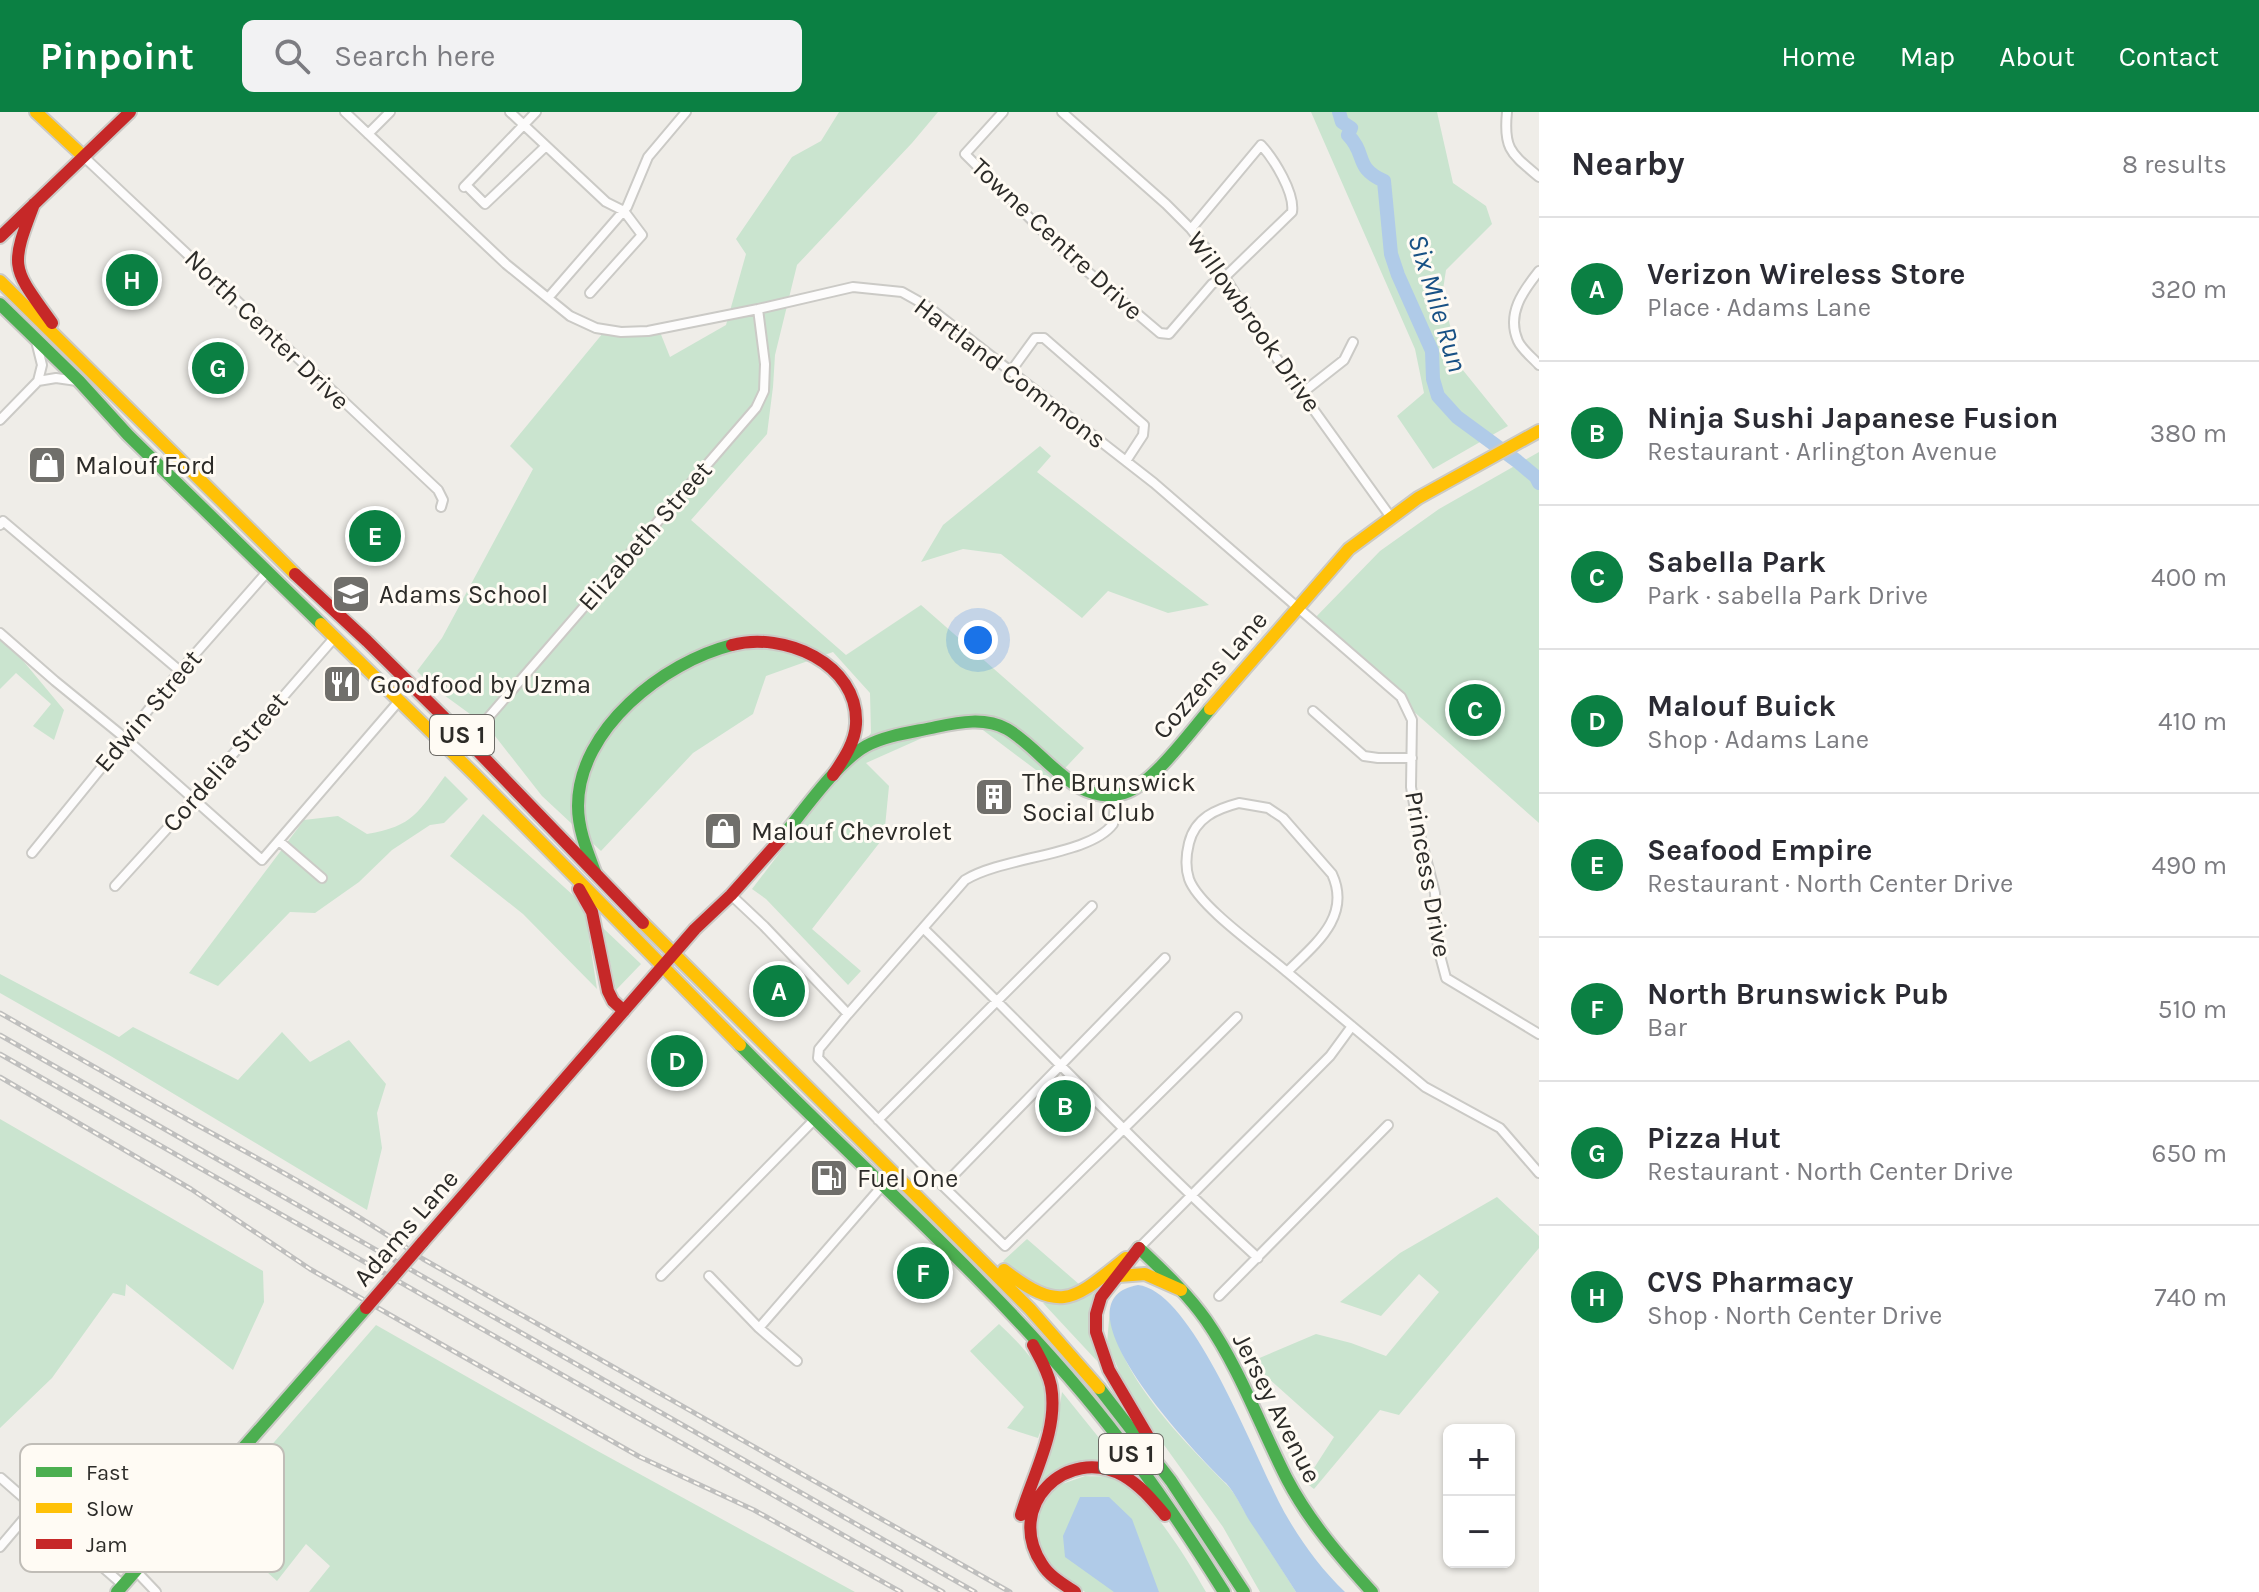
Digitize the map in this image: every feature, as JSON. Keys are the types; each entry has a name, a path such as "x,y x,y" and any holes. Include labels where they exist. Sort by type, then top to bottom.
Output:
{"main road":[{"path":"36,112 83,156"},
{"path":"0,237 130,112"},
{"path":"34,204 19,247 18,265 27,286 70,350"},
{"name":"US 1","path":"0,281 468,741 596,876 1021,1300 1083,1367 1174,1484 1244,1592"},
{"name":"US 1","path":"0,304 1024,1327 1122,1442 1158,1490 1224,1592"},
{"name":"Cozzens Lane","path":"1116,796 1145,783 1349,549 1418,498 1539,431"},
{"path":"596,876 581,831 578,807 581,784 591,757 606,730 632,700 674,668 703,653 735,643 770,642 806,653 837,673 851,694 856,723 852,741 833,775"},
{"name":"Adams Lane","path":"247,1444 695,929 731,895 851,757 876,741 954,723 982,721 1010,731 1081,790 1099,796 1116,796"},
{"path":"566,868 590,907 608,991 624,1011"},
{"path":"939,1217 1025,1288 1047,1297 1066,1297 1085,1291 1139,1248"},
{"path":"1139,1248 1105,1291 1099,1303 1097,1327 1101,1347 1116,1384 1174,1484"},
{"name":"Jersey Avenue","path":"1139,1248 1181,1290 1216,1334 1286,1478 1305,1510 1329,1545 1372,1592"},
{"path":"1119,1276 1145,1274 1181,1290"},
{"path":"1024,1327 1046,1370 1053,1404 1050,1426 1022,1511 1020,1534 1029,1563 1043,1581 1057,1592"},
{"path":"1075,1592 1040,1563 1029,1527 1031,1511 1042,1491 1054,1478 1075,1468 1106,1468 1132,1481 1208,1566"},
{"name":"Adams Lane","path":"120,1589 135,1572"}],"street":[{"name":"Hartland Commons","path":"345,112 506,264 570,316 596,328 621,332 648,331 853,287 902,292 927,306 1154,483 1401,697 1412,720 1412,758"},
{"path":"368,134 390,112"},
{"path":"510,112 606,202 624,211 642,235 590,293"},
{"path":"536,112 464,186 485,204 546,146"},
{"path":"548,298 624,211 648,157 686,112"},
{"name":"Towne Centre Drive","path":"1003,112 965,154 1061,249 1160,333 1169,334 1212,284 1225,277"},
{"name":"Willowbrook Drive","path":"1062,112 1191,229 1270,349 1390,516"},
{"path":"1507,112 1504,133 1512,154 1539,177"},
{"path":"1191,229 1261,145 1270,155 1293,200 1292,212 1225,277"},
{"name":"North Center Drive","path":"83,156 438,490 443,500 441,507"},
{"path":"1539,271 1522,294 1513,317 1518,342 1539,365"},
{"name":"Elizabeth Street","path":"468,741 756,408 764,391 765,364 758,309"},
{"path":"0,420 38,381 42,365 35,337"},
{"path":"1011,371 1035,338 1044,338 1144,425 1143,435 1126,461"},
{"path":"1302,393 1344,360 1353,342"},
{"path":"38,381 56,378 79,381"},
{"path":"2,523 180,671"},
{"name":"Edwin Street","path":"32,853 180,671 268,571"},
{"path":"0,633 125,738 262,860 399,701"},
{"name":"Cordelia Street","path":"115,886 335,637"},
{"path":"1313,711 1364,756 1412,758"},
{"name":"Princess Drive","path":"1412,758 1411,787 1435,893 1438,948 1446,978 1539,1034"},
{"path":"1116,796 1113,824 1101,837 1006,863 965,880 819,1049 818,1058 1005,1246 1237,1017"},
{"path":"1287,972 1325,934 1338,904 1337,884 1332,874 1283,818 1268,808 1239,803 1224,807 1197,823 1190,840 1186,860 1189,880 1198,895 1218,915 1425,1087 1500,1128 1539,1173"},
{"path":"279,841 322,878"},
{"path":"731,895 848,1014"},
{"path":"878,1120 1092,906"},
{"path":"923,928 1190,1196 1258,1258"},
{"path":"943,1186 1165,958"},
{"path":"1139,1248 1330,1056 1352,1026"},
{"path":"661,1276 814,1120"},
{"path":"1219,1296 1388,1125"},
{"path":"759,1328 883,1185"},
{"path":"709,1276 759,1328 797,1361"},
{"path":"1,1478 20,1496"},
{"path":"0,1547 20,1523"},
{"path":"102,1572 120,1589"},
{"path":"137,1572 156,1592"}],"green space":[{"path":"839,112 938,112 797,265 775,355 767,434 691,520 846,655 921,605 1084,748 1052,782 967,718 866,763 889,786 884,837 812,929 861,971 848,985 766,899 752,889 871,733 870,693 833,652 766,676 753,714 693,753 601,851 542,796 495,736 417,671 442,638 533,469 510,446 603,333 660,332 670,357 726,325 746,254 736,239 792,157 821,141"},
{"path":"1311,112 1437,112 1453,183 1486,206 1492,224 1446,270 1442,296 1462,369 1508,426 1433,469 1397,416 1424,393 1415,349"},
{"path":"1040,446 1051,456 1037,472 1209,605 1168,613 1108,591 1082,618 1001,554 963,549 921,562 943,525"},
{"path":"1539,452 1539,823 1312,621 1380,551 1439,509"},
{"path":"0,633 64,710 54,740 33,726 51,704 16,673 0,689"},
{"path":"445,776 468,799 444,823 430,825 392,850 359,882 315,913 290,912 218,986 189,973 304,820 338,816 367,834 383,831 414,816"},
{"path":"483,814 584,905 597,989 523,914 450,856"},
{"path":"603,928 641,964 616,990"},
{"path":"0,974 119,1037 133,1027 238,1080 282,1032 310,1062 349,1040 386,1084 377,1113 382,1148 367,1210 0,993"},
{"path":"0,1119 263,1271 264,1302 233,1370 126,1284 125,1296 113,1293 52,1378 0,1428"},
{"path":"1497,1197 1539,1236 1539,1248 1399,1415 1380,1410 1314,1489 1305,1482 1334,1437 1250,1362 1316,1334 1386,1356 1439,1292 1419,1274 1381,1316 1340,1302 1400,1253"},
{"path":"1027,1239 1080,1285 1058,1293 1030,1286 1003,1261"},
{"path":"1095,1293 1091,1329 1097,1361 1043,1303"},
{"path":"1110,1309 1124,1357 1138,1381 1172,1426 1233,1492 1296,1592 1260,1592 1223,1527 1131,1399 1107,1343"},
{"path":"999,1324 1026,1351 1044,1383 1047,1412 1038,1438 1007,1428 1024,1407 970,1351"},
{"path":"376,1325 855,1592 309,1592 330,1566 306,1544 277,1581 267,1572 284,1572 284,1444 272,1444"},
{"path":"1062,1392 1125,1470 1092,1460 1075,1462 1037,1484"},
{"path":"1085,1476 1116,1479 1129,1487 1166,1530 1206,1592 1085,1592 1050,1564 1040,1551 1037,1529 1041,1502 1059,1485"}],"water":[{"path":"1138,1285 1160,1295 1181,1317 1202,1348 1223,1384 1286,1515 1313,1556 1345,1592 1296,1592 1229,1487 1189,1445 1139,1381 1120,1349 1110,1319 1115,1297"},
{"path":"1080,1497 1109,1497 1132,1519 1159,1592 1114,1592 1065,1557 1063,1536"}],"waterway":[{"name":"Six Mile Run","path":"1339,112 1342,122 1351,128 1348,135 1364,166 1384,181 1391,254 1432,351 1433,379 1438,396 1457,417 1517,461 1539,483"}],"railway":[{"path":"0,1013 312,1189 423,1259 1010,1592"},
{"path":"0,1035 975,1592"},
{"path":"0,1054 943,1592"},
{"path":"0,1077 191,1189 310,1269 448,1348 640,1457 754,1510 901,1592"}],"traffic: fast":[{"path":"0,304 79,381 128,435 321,624"},
{"path":"595,872 578,815 582,778 592,751 609,726 653,683 679,666 732,645"},
{"path":"780,840 844,763 866,746 882,739 954,724 999,725 1021,738 1075,785 1106,795 1124,793 1146,780 1170,757 1210,709"},
{"path":"740,1045 959,1260 1044,1349 1140,1466 1224,1592"},
{"path":"1139,1248 1183,1291 1206,1320 1305,1509 1372,1592"},
{"path":"247,1444 366,1308"},
{"path":"1099,1388 1171,1481 1244,1592"},
{"path":"117,1592 135,1572"}],"traffic: slow":[{"path":"36,112 83,156"},
{"path":"0,281 295,574"},
{"path":"1210,709 1349,549 1418,498 1539,431"},
{"path":"321,624 474,774 740,1045"},
{"path":"643,923 1030,1309 1099,1388"},
{"path":"1004,1270 1041,1293 1055,1297 1068,1296 1081,1292 1126,1258"},
{"path":"1119,1276 1145,1274 1181,1290"}],"traffic: jam":[{"path":"0,237 130,112"},
{"path":"34,204 21,242 19,267 29,290 52,323"},
{"path":"295,574 468,741 643,923"},
{"path":"732,645 773,643 794,648 814,656 832,669 845,684 854,703 856,724 848,751 833,775"},
{"path":"422,1243 695,929 731,895 780,840"},
{"path":"579,889 592,912 608,991 624,1011"},
{"path":"366,1308 422,1243"},
{"path":"1139,1248 1101,1297 1096,1314 1096,1332 1109,1370 1149,1438"},
{"path":"1021,1515 1044,1452 1051,1419 1050,1380 1033,1345"},
{"path":"1075,1592 1045,1568 1032,1543 1031,1522 1036,1503 1047,1487 1063,1475 1081,1468 1102,1468 1130,1480 1165,1515"}],"place":[{"name":"CVS Pharmacy","path":"132,280"},
{"name":"Pizza Hut","path":"218,368"},
{"name":"Malouf Ford","path":"47,465"},
{"name":"Seafood Empire","path":"375,536"},
{"name":"Adams School","path":"351,594"},
{"name":"Goodfood by Uzma","path":"342,684"},
{"name":"Sabella Park","path":"1475,710"},
{"name":"The Brunswick Social Club","path":"994,797"},
{"name":"Malouf Chevrolet","path":"723,831"},
{"name":"Verizon Wireless Store","path":"779,991"},
{"name":"Malouf Buick","path":"677,1061"},
{"name":"Ninja Sushi Japanese Fusion","path":"1065,1106"},
{"name":"Fuel One","path":"829,1178"},
{"name":"North Brunswick Pub","path":"923,1273"}]}
